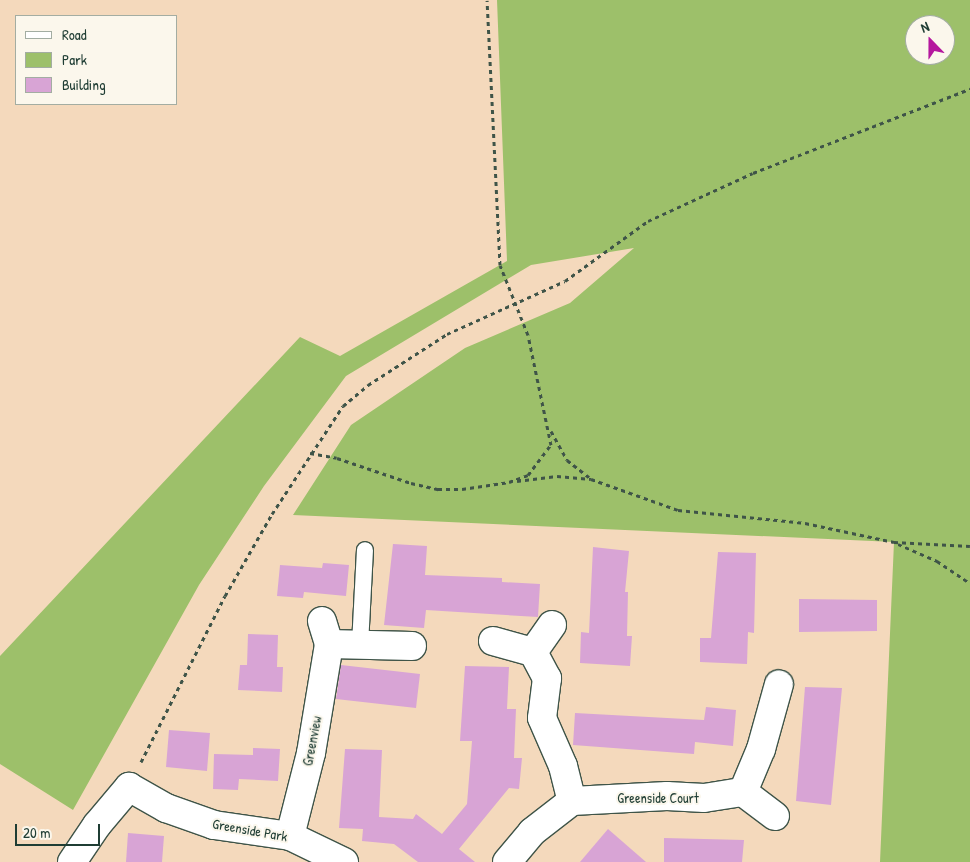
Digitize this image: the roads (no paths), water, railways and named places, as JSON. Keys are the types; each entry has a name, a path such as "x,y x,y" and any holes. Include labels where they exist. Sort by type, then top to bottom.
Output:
{"street":[{"path":"533,652 552,625"},
{"name":"Greenview","path":"290,836 311,753 325,632 360,645 412,646"},
{"path":"493,641 533,652 547,678 542,718 563,766 572,801 532,832 507,862"},
{"path":"775,816 743,792 761,748 780,684"},
{"name":"Greenside Park","path":"72,862 97,825 129,787 166,808 214,825 290,836 344,862"},
{"name":"Greenside Court","path":"572,801 666,796 704,798 743,792"}],"lane":[{"path":"360,645 365,550"}]}
